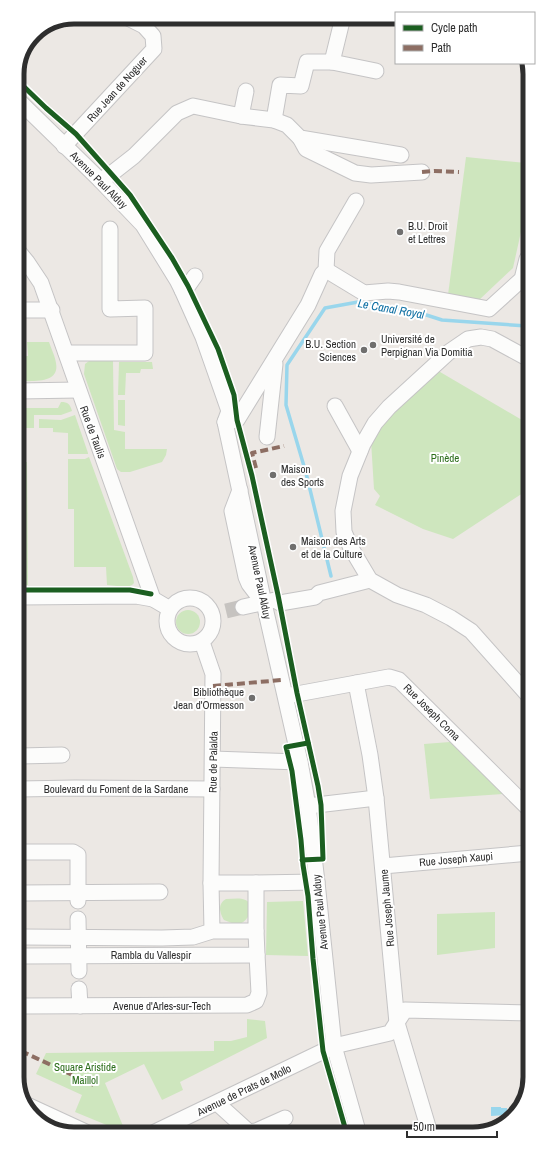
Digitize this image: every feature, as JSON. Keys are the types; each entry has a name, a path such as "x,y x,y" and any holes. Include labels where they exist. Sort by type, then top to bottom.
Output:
{"street":[{"name":"Rue Jean de Noguer","path":"64,146 154,49 153,36 144,26 140,24"},
{"path":"332,62 341,24"},
{"path":"274,120 280,85 301,86 307,62 332,62 376,71"},
{"path":"241,116 246,91"},
{"name":"Avenue Paul Alduy","path":"24,106 100,180 143,225 182,290 203,337 229,411 224,422 269,602 308,806 334,1046 357,1127"},
{"path":"100,180 112,174 134,156 177,113 193,106 241,116 274,120 287,125 300,138 306,149 355,173 371,175 422,172"},
{"path":"300,138 401,155"},
{"path":"224,422 237,420 276,359 308,305 322,274 326,270 327,251 356,201"},
{"path":"66,353 145,353 145,308 110,309 110,229"},
{"name":"Rue de Taulis","path":"24,258 41,283 52,310 78,390 152,599"},
{"path":"326,270 364,293 388,291 399,292 489,309 522,279 523,275"},
{"path":"182,290 188,286 195,276"},
{"path":"24,310 52,310"},
{"path":"523,356 492,340 482,337 468,339 449,352 389,407 375,423 360,451 350,476 343,511 344,532 351,548 370,580 397,595 426,606 451,618 471,631 523,685"},
{"path":"267,437 276,359"},
{"path":"24,392 78,390"},
{"path":"335,406 360,451"},
{"path":"243,608 269,602 280,603 315,597 319,593 370,580"},
{"path":"24,597 136,596 152,599 170,609"},
{"path":"189,598 203,602 209,608 219,613 213,622 212,630 208,637 202,642 186,645 173,638 168,632 166,624 170,609 181,599 189,598"},
{"name":"Rue de Palalda","path":"202,642 213,674 212,931"},
{"name":"Rue Joseph Coma","path":"286,696 389,677 399,680 523,803"},
{"name":"Rue Joseph Jaume","path":"356,683 370,755 376,798 397,1024 428,1127"},
{"path":"24,756 62,755"},
{"path":"213,759 300,762"},
{"name":"Boulevard du Foment de la Sardane","path":"24,789 212,789"},
{"path":"308,806 376,798"},
{"path":"24,852 73,852 78,855 78,897"},
{"name":"Rue Joseph Xaupi","path":"383,866 523,854"},
{"path":"211,883 317,882"},
{"path":"256,883 257,955"},
{"path":"24,893 78,897 160,892"},
{"path":"78,919 79,971"},
{"name":"Rambla du Vallespir","path":"24,937 155,938 193,937 212,931 256,931"},
{"name":"Rambla du Vallespir","path":"24,956 257,955"},
{"name":"Avenue d'Arles-sur-Tech","path":"24,1006 246,1005 256,1001 259,993 257,955"},
{"path":"79,989 80,1006"},
{"name":"Avenue de Prats de Mollo","path":"166,1127 334,1046 390,1033 405,1010 523,1013"},
{"path":"217,1103 243,1127"},
{"path":"36,1109 75,1127"},
{"path":"265,1127 285,1118"}],"green space":[{"path":"466,157 523,163 523,223 513,268 479,300 448,295"},
{"path":"27,342 49,342 56,363 54,375 44,380 24,381 24,356 28,356"},
{"path":"89,361 113,361 114,430 125,432 125,449 167,449 166,455 162,462 130,472 121,472 117,469 84,374 85,364"},
{"path":"119,362 152,362 153,369 141,369 140,373 126,373 125,395 118,395"},
{"name":"Pinède","path":"435,369 523,421 523,493 453,539 423,529 375,505 380,496 374,489 371,441 389,407"},
{"path":"118,400 125,400 125,426 118,425"},
{"path":"61,402 65,402 72,411 61,415 34,415 34,428 24,428 24,408 58,408"},
{"path":"75,415 88,454 68,454 68,433 53,432 53,428 39,428 39,419 61,420"},
{"path":"89,457 133,577 134,583 127,587 107,585 106,567 74,567 74,509 68,509 68,459 85,459"},
{"path":"24,462 27,462 28,585 24,585"},
{"path":"188,610 196,614 200,622 196,630 188,634 180,630 176,622 180,614"},
{"path":"450,742 503,794 430,799 424,744"},
{"path":"226,899 243,899 249,902 251,905 249,915 244,922 237,925 224,920 221,914 220,906"},
{"path":"303,901 308,956 266,955 267,902"},
{"path":"495,912 495,948 437,955 437,914"},
{"name":"Square Aristide Maillol","path":"247,1019 265,1021 267,1038 180,1082 183,1090 162,1100 144,1064 105,1083 123,1127 111,1127 75,1112 82,1095 36,1074 46,1053 214,1051 214,1041 231,1041 247,1037"}],"water":[{"path":"491,1107 507,1108 507,1114 505,1115 491,1116"}],"waterway":[{"name":"Le Canal Royal","path":"331,576 306,473 286,405 287,365 325,308 358,302 417,312 442,320 523,326"}],"tunnel":[{"path":"226,611 243,607"}],"marked path":[{"path":"422,172 459,172"},
{"path":"256,468 252,453 284,446"},
{"path":"213,686 282,680"},
{"path":"24,1052 96,1086"}],"cycle path":[{"path":"24,87 76,134 130,195 172,258 188,286 218,349 234,395 237,420 252,476 318,786 321,805 323,859 302,860"},
{"path":"24,590 130,590 151,594"},
{"path":"308,743 286,747 292,771 308,896 323,1051 345,1127"}],"place":[{"name":"B.U. Droit et Lettres","path":"400,232"},
{"name":"Université de Perpignan Via Domitia","path":"373,345"},
{"name":"B.U. Section Sciences","path":"364,350"},
{"name":"Maison des Sports","path":"273,475"},
{"name":"Maison des Arts et de la Culture","path":"293,547"},
{"name":"Bibliothèque Jean d'Ormesson","path":"252,698"}]}
